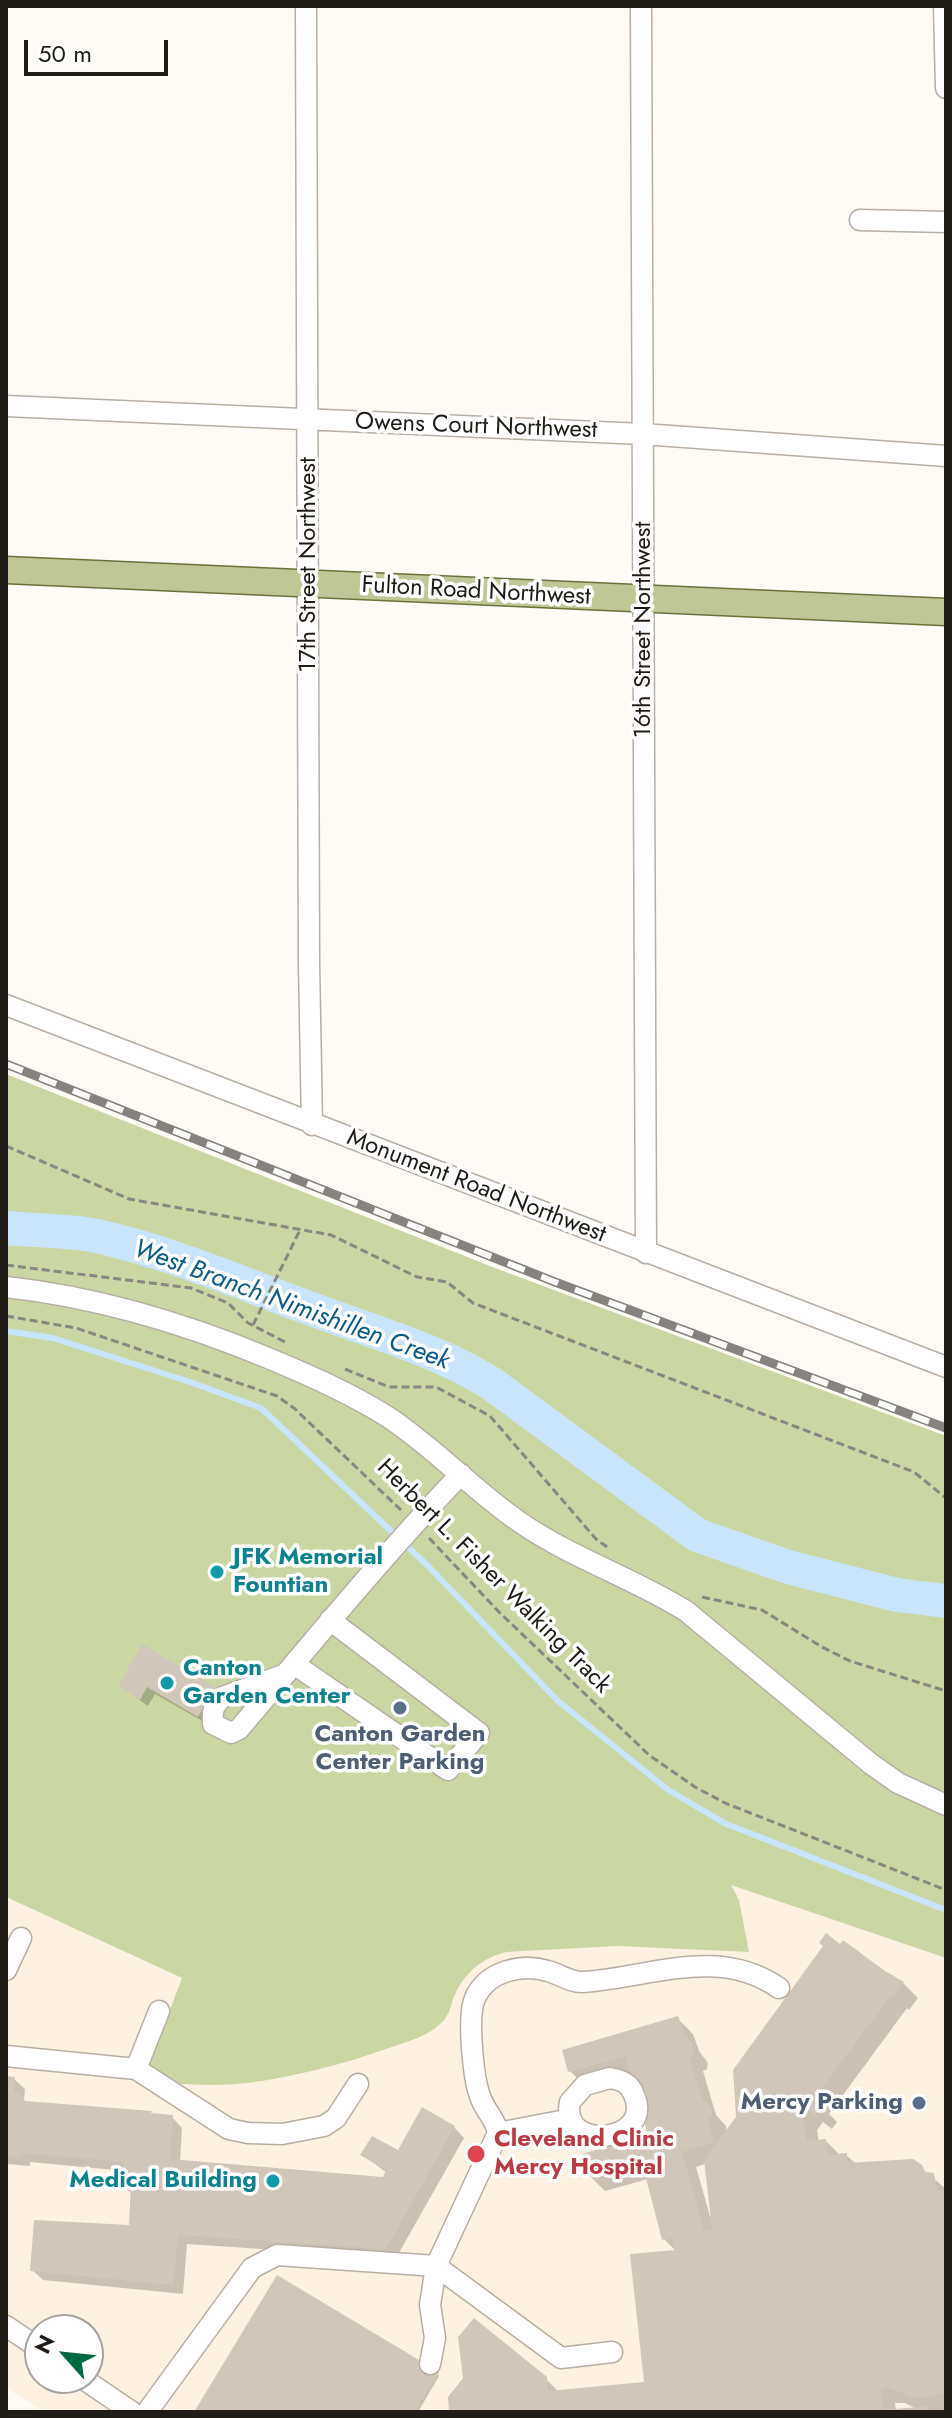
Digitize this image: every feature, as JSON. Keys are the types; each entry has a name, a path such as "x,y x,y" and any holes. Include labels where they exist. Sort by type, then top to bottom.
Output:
{"main road":[{"name":"Fulton Road Northwest","path":"6,570 946,612"}],"street":[{"name":"17th Street Northwest","path":"306,6 312,1125"},
{"name":"16th Street Northwest","path":"641,6 646,1253"},
{"path":"944,6 946,88"},
{"path":"860,220 946,222"},
{"name":"Owens Court Northwest","path":"6,406 643,434 946,456"},
{"name":"Monument Road Northwest","path":"6,1005 946,1367"},
{"path":"6,1287 143,1313 222,1339 307,1374 362,1401 392,1420 518,1521 553,1543 686,1611 871,1764 898,1783 946,1805"},
{"path":"330,1620 479,1733 448,1770 290,1669 330,1620 412,1526 461,1474"},
{"path":"6,1970 21,1938"},
{"path":"430,2364 435,2338 430,2305 436,2266 498,2133 496,2122 479,2093 470,2027 475,1998 485,1984 498,1975 532,1968 547,1970 579,1983 645,1971 704,1966 755,1974 779,1988"},
{"path":"136,2069 159,2011"},
{"path":"6,2056 136,2069 225,2127 248,2133 282,2134 324,2126 336,2118 358,2084"},
{"path":"498,2133 571,2119"},
{"path":"147,2412 252,2268 277,2255 436,2266 561,2358 612,2352"},
{"path":"6,2326 24,2338"},
{"path":"104,2393 132,2412"}],"path":[{"path":"6,1146 129,1199 331,1235 417,1277 447,1282 473,1303 914,1472 946,1498"},
{"path":"253,1325 300,1230"},
{"path":"6,1265 191,1288 228,1303 253,1325 294,1346"},
{"name":"Herbert L. Fisher Walking Track","path":"6,1316 76,1328 277,1396 295,1409 499,1612 649,1755 695,1787 725,1803 946,1890"},
{"path":"335,1364 389,1387 436,1387 490,1416 596,1539 615,1552"},
{"path":"695,1594 709,1601 762,1610 850,1661 946,1691"}],"shaded area":[{"name":"Cleveland Clinic Mercy Hospital","path":"610,1843 946,1958 946,2412 45,2412 6,2388 6,1897 182,1978"}],"green space":[{"path":"6,1074 495,1268 946,1436 946,1958 731,1885 739,1900 749,1952 617,1946 506,1952 488,1959 467,1975 442,2022 428,2033 409,2041 337,2065 265,2080 208,2085 143,2081 182,1978 6,1897"}],"building":[{"path":"142,1644 215,1687 198,1717 147,1687 140,1700 118,1686"},
{"name":"Cleveland Clinic Mercy Hospital","path":"826,1933 840,1944 843,1940 904,1982 814,2099 823,2106 816,2115 807,2109 803,2114 807,2141 826,2139 828,2155 847,2153 847,2163 913,2159 922,2165 925,2172 934,2173 937,2191 946,2190 946,2396 944,2392 928,2397 912,2397 888,2388 881,2389 883,2412 449,2412 448,2397 463,2378 458,2337 474,2318 547,2377 548,2391 644,2382 630,2254 676,2250 672,2238 662,2240 642,2163 588,2177 582,2154 648,2135 625,2056 568,2072 562,2050 678,2016 686,2038 693,2046 693,2054 689,2056 703,2103 706,2102 712,2114 708,2119 714,2142 682,2152 704,2230 712,2229 704,2160 736,2117 733,2070 823,1946 819,1943"},
{"name":"Medical Building","path":"6,2076 15,2077 14,2091 25,2101 173,2115 170,2159 383,2177 386,2170 360,2155 372,2136 398,2150 422,2107 455,2126 386,2249 178,2235 173,2285 30,2271 34,2220 129,2225 131,2186 121,2185 124,2162 21,2153 21,2157 6,2156"},
{"path":"277,2275 439,2372 415,2412 194,2412"},
{"path":"928,2406 928,2412 884,2412 884,2410"}],"waterway":[{"name":"West Branch Nimishillen Creek","path":"6,1228 97,1236 153,1251 407,1343 492,1384 697,1535 788,1567 897,1595 946,1601"},
{"path":"6,1331 53,1338 261,1408 428,1566 558,1701 667,1789 724,1823 946,1910"}],"railway":[{"path":"6,1064 555,1282 946,1428"}],"place":[{"name":"JFK Memorial Fountian","path":"217,1572"},
{"name":"Canton Garden Center","path":"167,1683"},
{"name":"Canton Garden Center Parking","path":"400,1708"},
{"name":"Mercy Parking","path":"919,2103"},
{"name":"Cleveland Clinic Mercy Hospital","path":"476,2154"},
{"name":"Medical Building","path":"273,2181"}]}
